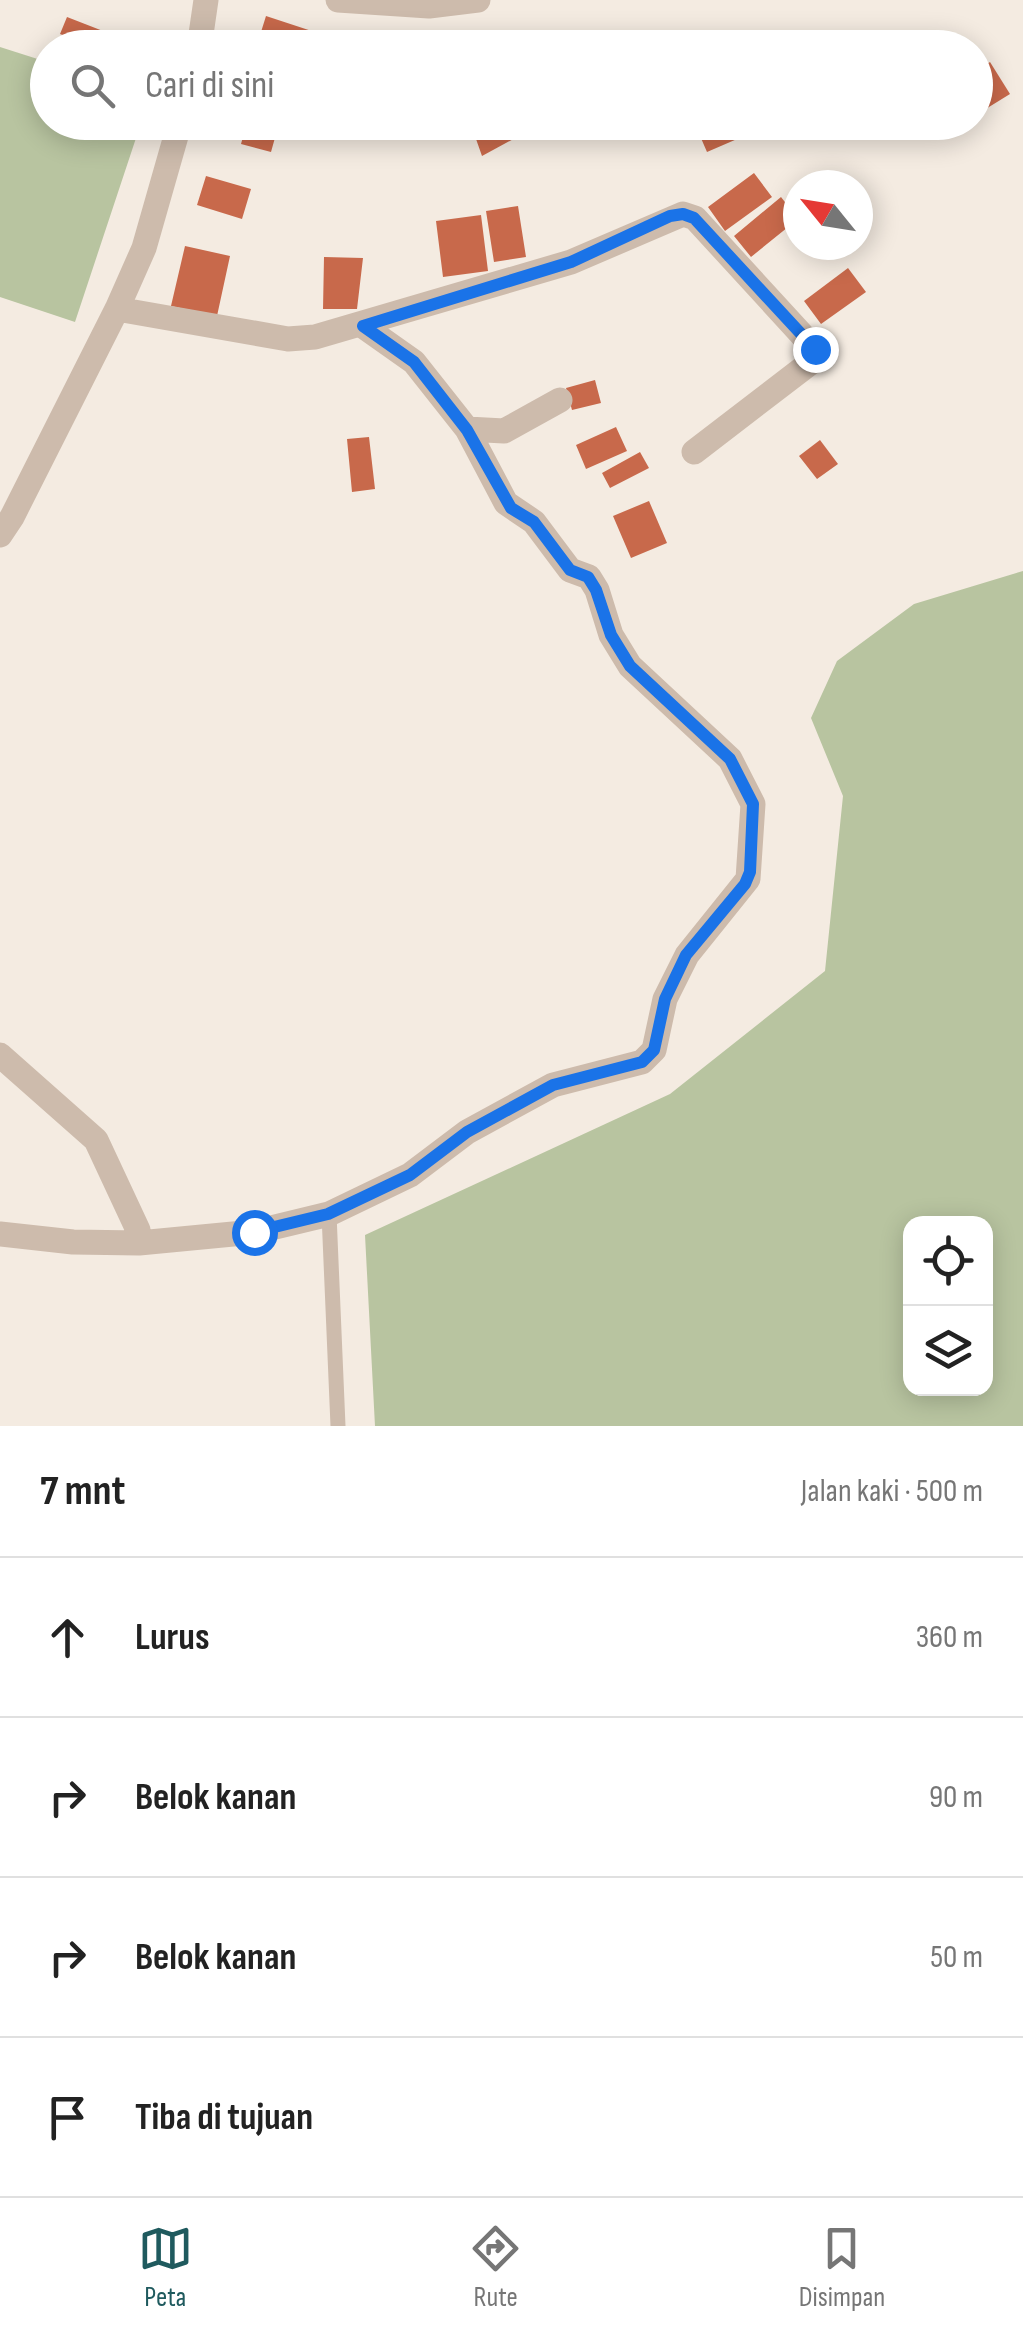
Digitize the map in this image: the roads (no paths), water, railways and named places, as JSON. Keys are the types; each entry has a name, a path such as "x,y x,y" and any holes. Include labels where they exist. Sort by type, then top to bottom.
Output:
{"street":[{"path":"202,30 206,0"},
{"path":"338,0 429,6 478,0"},
{"path":"0,535 117,309 144,248 175,140"},
{"path":"117,309 288,339 315,337 571,262 670,216 683,214 694,218 815,349 810,363 694,452"},
{"path":"0,1234 72,1242 138,1243 254,1232 328,1214 410,1175 467,1132 553,1085 642,1062 654,1050 665,999 686,955 745,884 750,872 753,804 730,759 630,666 611,635 592,582 570,570 534,522 511,508 467,430 414,362 363,326"},
{"path":"467,430 504,430 560,400"},
{"path":"0,1055 96,1140 138,1230 138,1243"}],"lane":[{"path":"328,1214 338,1426"}]}
